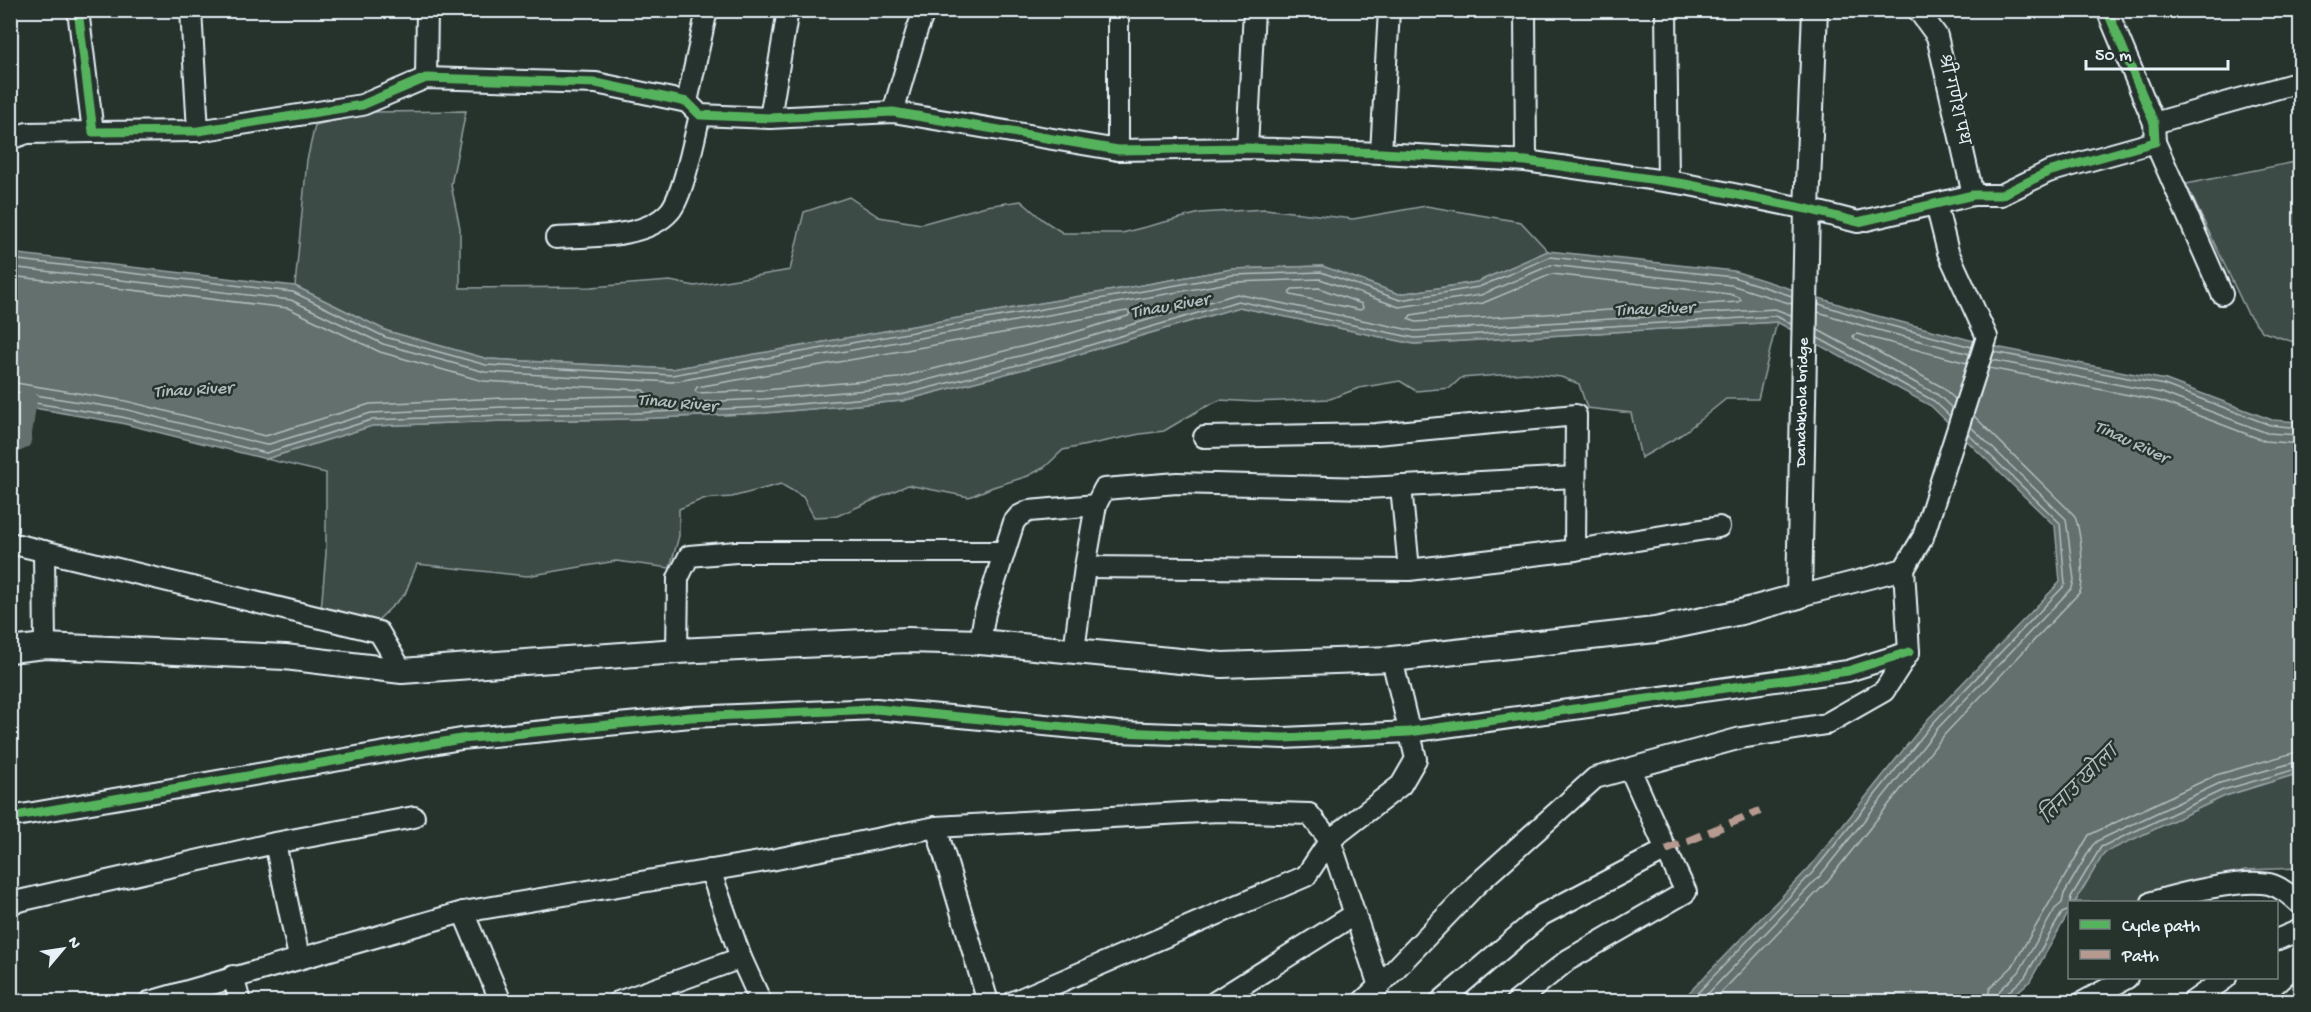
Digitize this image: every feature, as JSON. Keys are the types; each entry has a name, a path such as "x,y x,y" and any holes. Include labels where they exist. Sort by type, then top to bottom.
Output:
{"main road":[{"name":"Danabkhola bridge","path":"1799,596 1807,209 1815,10"},
{"path":"10,650 45,646 285,657 402,671 677,651 907,640 980,642 1222,665 1392,659 1654,630 1741,612 1799,596"}],"street":[{"path":"78,10 93,132"},
{"path":"191,10 198,131"},
{"path":"426,78 427,10"},
{"path":"556,238 613,235 649,226 670,211 684,180 707,10"},
{"path":"770,118 788,10"},
{"path":"893,111 925,10"},
{"path":"1118,10 1118,150"},
{"path":"1247,148 1254,10"},
{"path":"1382,153 1389,10"},
{"path":"1525,10 1526,161"},
{"path":"1666,10 1668,181"},
{"name":"श्री गणेश पथ","path":"1918,10 1937,36 1973,195"},
{"path":"2107,10 2154,132 2222,294"},
{"path":"10,139 27,133 198,131 362,105 426,78 596,83 694,108 770,118 893,111 1118,150 1247,148 1526,161 1668,181 1807,209 1858,222 1973,195 2001,195 2048,172 2154,132 2301,82"},
{"path":"1362,1002 1476,885 1595,778 1741,738 1826,724 1884,691 1909,652 1904,569 1923,537 1987,337 1948,252 1936,204"},
{"path":"1204,437 1376,434 1576,415 1575,550"},
{"path":"1074,651 1084,567 1095,505 1104,489 1178,483 1366,488 1575,477"},
{"path":"1401,486 1410,570"},
{"path":"980,642 985,612 1014,522 1019,516 1029,511 1095,505"},
{"path":"1084,567 1410,570 1575,550 1719,527"},
{"path":"10,543 379,632 402,671"},
{"path":"44,551 45,646"},
{"path":"677,651 678,578 689,556 736,552 1004,552"},
{"path":"1799,596 1904,569"},
{"path":"10,816 461,739 691,717 876,709 1118,732 1284,738 1409,732 1848,671 1909,652"},
{"path":"1013,1002 1306,876 1330,840 1401,784 1416,759 1392,659"},
{"path":"1516,1002 1568,960 1686,892 1630,769"},
{"path":"149,1002 299,957 463,912 710,870 936,827 1218,811 1309,814 1330,840 1379,986"},
{"path":"10,903 275,843 414,817"},
{"path":"936,827 988,1002"},
{"path":"275,843 299,957"},
{"path":"1440,1002 1542,915 1666,850"},
{"path":"710,870 741,958 761,1002"},
{"path":"2161,901 2243,883 2269,884 2287,892 2301,904"},
{"path":"463,912 501,1002"},
{"path":"1215,1002 1355,914"},
{"path":"2278,940 2301,930"},
{"path":"618,1002 741,958"},
{"path":"233,976 240,1002"},
{"path":"2192,1002 2225,979"},
{"path":"2083,1002 2117,980"},
{"path":"2288,1002 2301,991"}],"shaded area":[{"path":"466,111 451,185 460,228 460,288 591,287 670,281 695,286 790,270 804,212 849,197 879,217 921,224 986,206 1021,201 1063,233 1122,233 1200,213 1265,209 1353,219 1426,206 1521,222 1548,251 1477,282 1399,294 1322,266 1232,269 672,369 488,359 387,331 295,286 307,160 315,125 372,112"},
{"path":"2300,161 2300,344 2263,332 2248,314 2186,184"},
{"path":"1239,307 1414,344 1777,322 1758,399 1726,399 1681,435 1641,458 1631,413 1587,408 1579,384 1561,377 1526,373 1461,378 1450,388 1416,391 1400,381 1359,388 1330,399 1255,402 1220,400 1164,431 1063,450 1045,467 1028,476 969,497 908,485 837,516 814,517 803,497 781,484 732,497 703,499 679,509 679,536 670,568 616,561 527,576 417,564 405,594 377,621 321,611 326,553 326,473 266,459 372,426 765,413 902,401 1062,359"},
{"path":"2300,773 2300,868 2245,870 2139,901 2076,901 2103,853 2225,796"}],"water":[{"path":"1548,251 1734,271 1870,314 2001,348 2166,380 2272,420 2300,422 2300,773 2225,796 2104,853 2076,901 2068,901 2068,914 2030,981 2007,1001 1681,1001 1809,868 1928,719 2060,582 2055,526 1931,406 1777,322 1414,344 1239,307 1062,359 902,401 765,413 372,426 266,459 121,423 11,404 10,253 295,286 387,331 488,359 672,369 1232,269 1322,266 1399,294 1477,282"}],"waterway":[{"path":"10,445 21,440 27,399"}],"marked path":[{"path":"1666,850 1760,811"}],"cycle path":[{"path":"78,10 93,132 198,131 362,105 426,78 596,83 687,102 700,115 770,118 893,112 1118,150 1247,148 1526,161 1685,184 1858,222 1973,195 2001,195 2048,172 2155,142 2154,123 2107,10"},
{"path":"10,817 461,739 691,717 876,709 1118,732 1284,738 1409,732 1848,671 1909,652"}],"water label":[{"name":"Tinau River","path":"1170,307"},
{"name":"Tinau River","path":"1654,310"},
{"name":"Tinau River","path":"193,391"},
{"name":"Tinau River","path":"677,404"},
{"name":"Tinau River","path":"2131,443"},
{"name":"तिनाउ खोला","path":"2080,786"}]}
